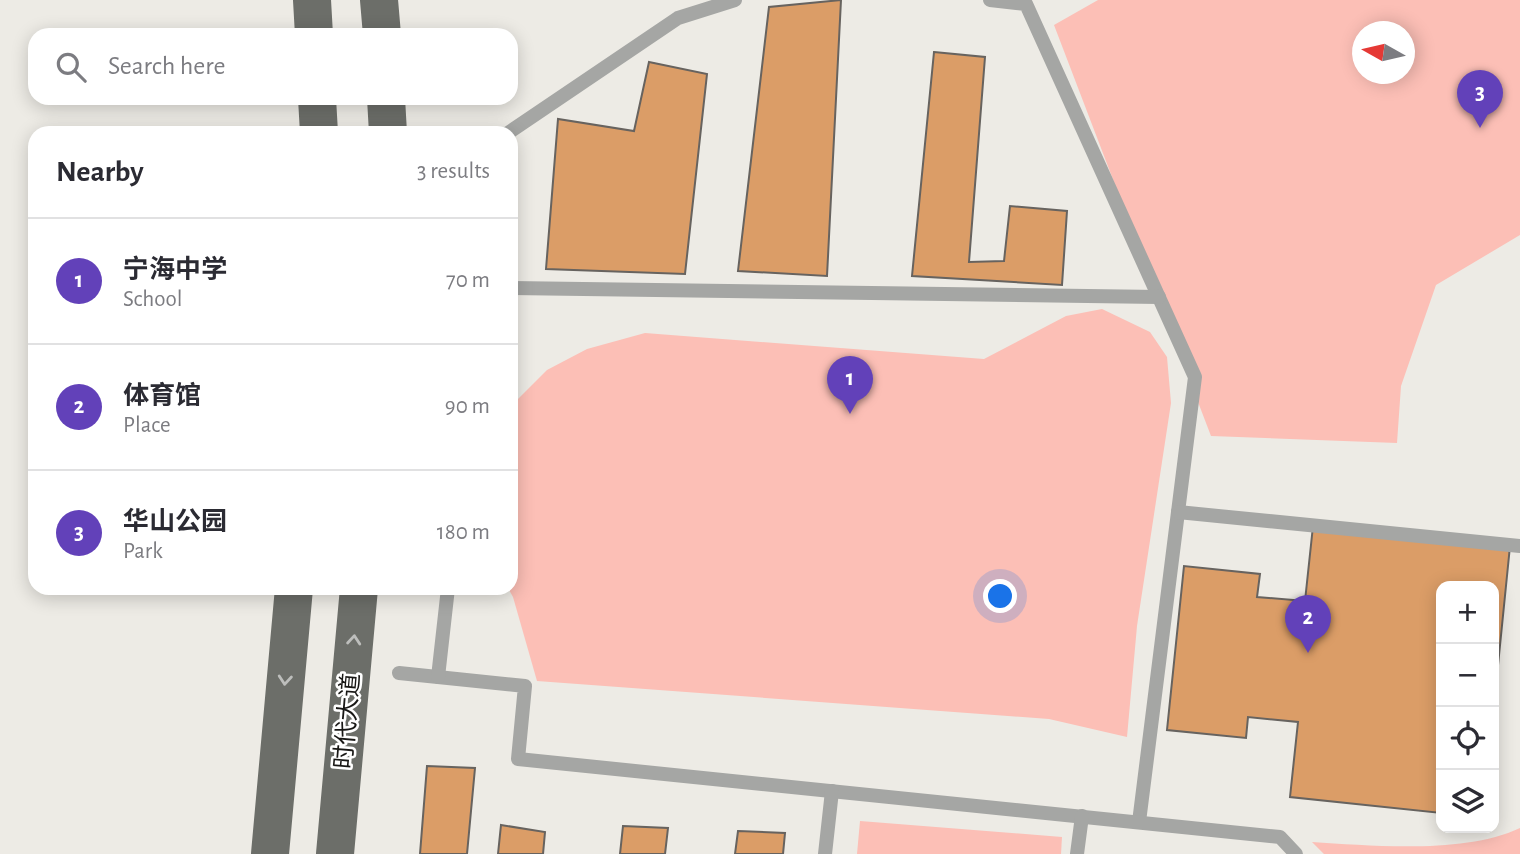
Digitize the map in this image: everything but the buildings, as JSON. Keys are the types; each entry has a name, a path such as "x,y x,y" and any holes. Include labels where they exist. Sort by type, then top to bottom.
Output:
{"main road":[{"path":"312,0 314,28"},
{"path":"379,0 381,28"},
{"path":"317,105 319,126"},
{"path":"386,105 388,126"},
{"path":"270,854 293,595"},
{"name":"时代大道","path":"335,854 358,595"}],"lane":[{"path":"518,126 678,18 735,0"},
{"path":"990,0 1026,5 1195,377 1139,822"},
{"path":"518,288 1159,297"},
{"path":"1178,512 1520,546"},
{"path":"438,677 447,595"},
{"path":"399,673 525,686 518,759 1280,837 1296,854"},
{"path":"825,854 832,791"},
{"path":"1077,854 1082,817"},
{"path":"1278,854 1280,837"}],"shaded area":[{"path":"1098,0 1520,0 1520,235 1436,285 1401,386 1397,443 1211,436 1054,25"},
{"path":"1102,309 1150,332 1167,357 1171,403 1137,626 1127,737 1049,719 537,681 512,595 518,595 518,399 547,370 587,349 645,333 984,359 1066,316"},
{"path":"860,821 1062,837 1061,854 857,854"},
{"path":"1520,828 1520,854 1324,854 1312,842 1391,846 1447,845 1473,842"}],"place":[{"name":"华山公园","path":"1480,128"},
{"name":"宁海中学","path":"850,414"},
{"name":"体育馆","path":"1308,653"}]}
